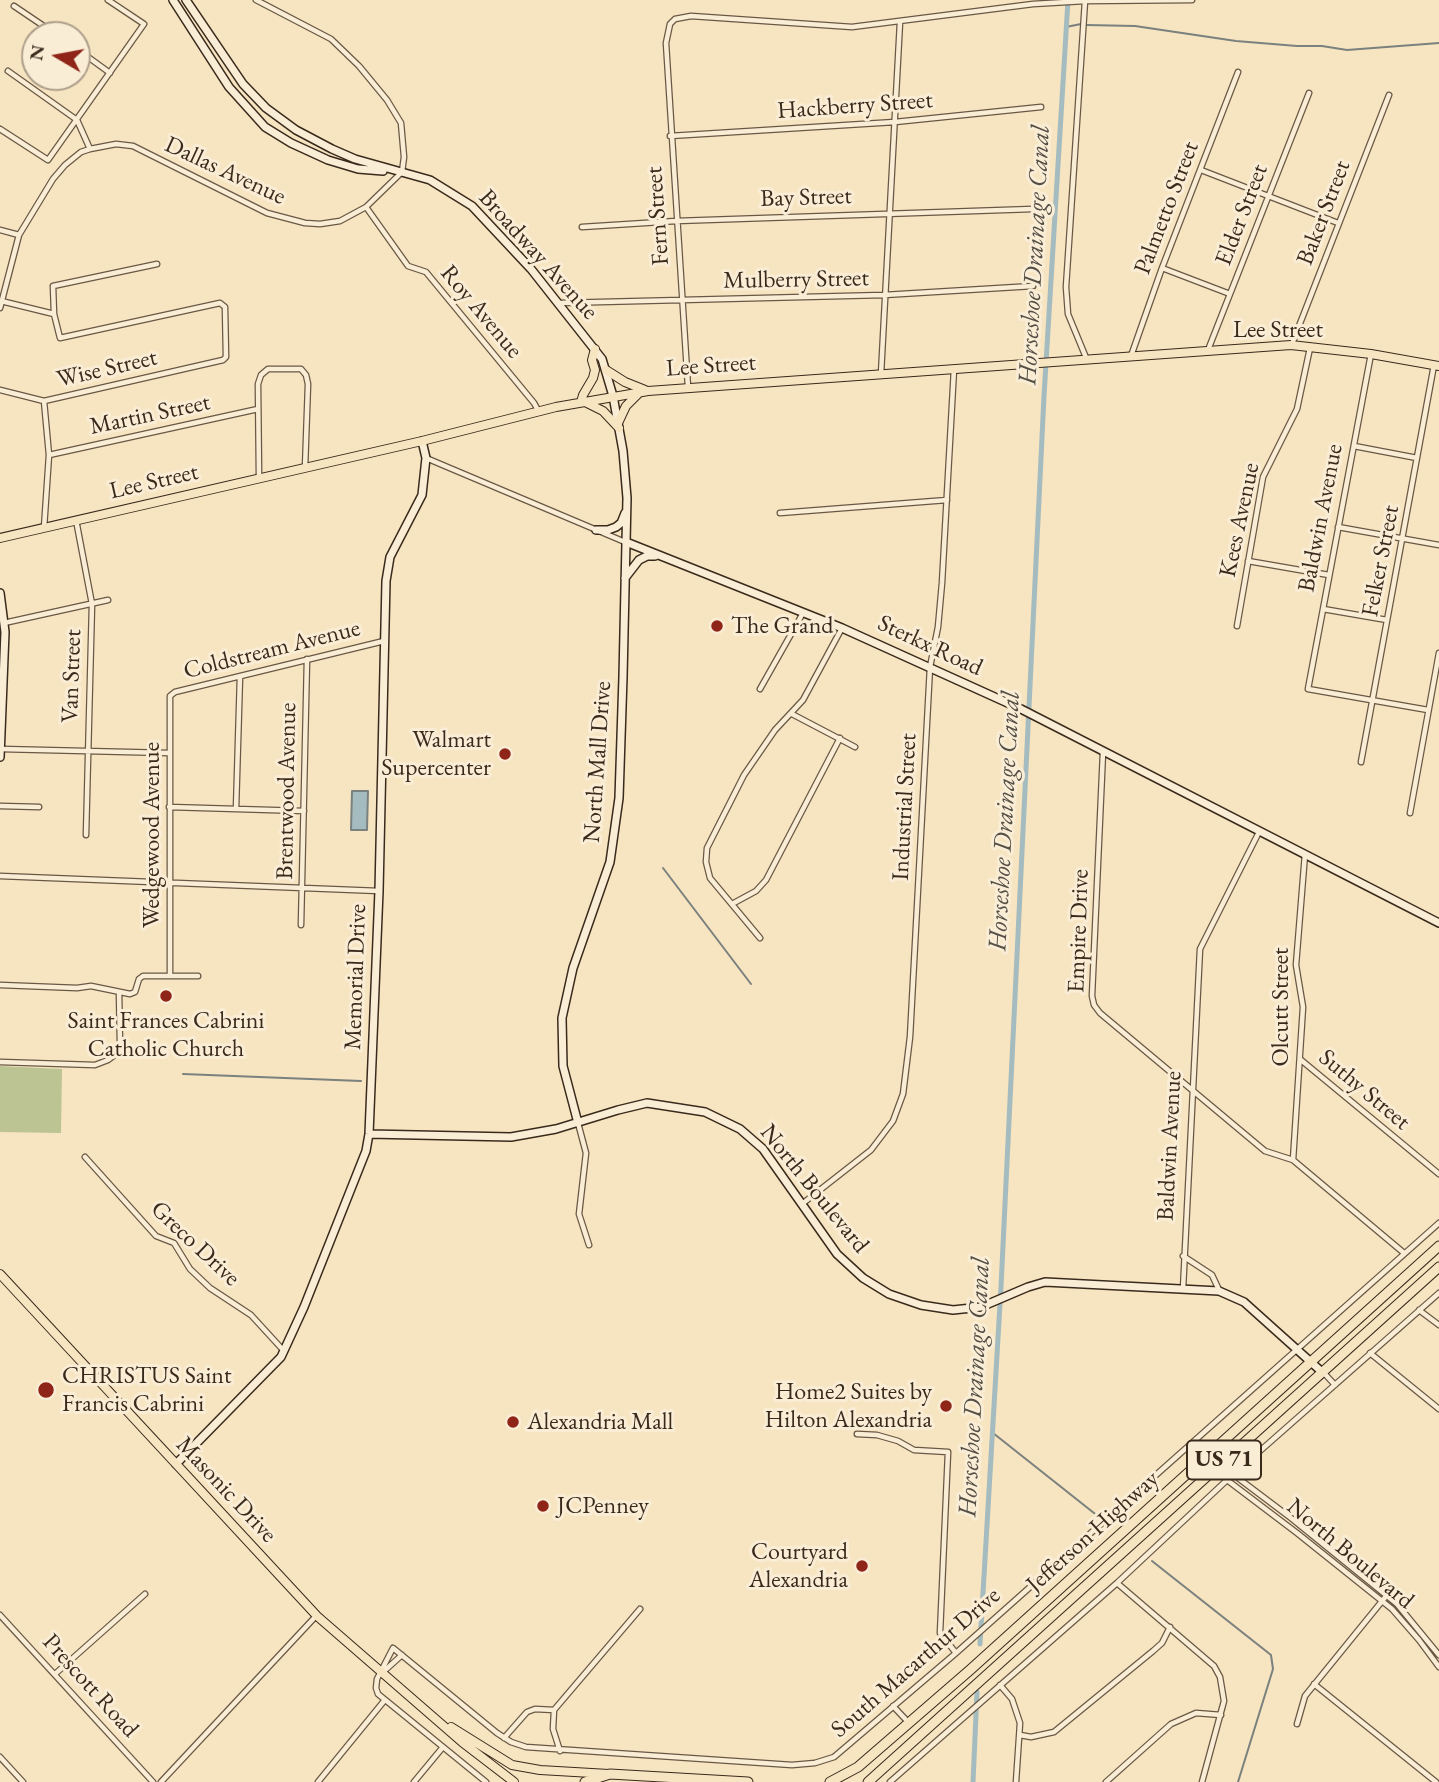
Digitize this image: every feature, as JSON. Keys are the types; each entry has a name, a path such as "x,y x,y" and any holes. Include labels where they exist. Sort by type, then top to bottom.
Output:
{"highway":[{"name":"Jefferson Highway","path":"830,1782 858,1767 909,1723 1439,1246"},
{"name":"Jefferson Highway","path":"868,1782 1439,1266"},
{"path":"896,1756 910,1733 909,1723"},
{"path":"585,1782 610,1774 748,1782"}],"main road":[{"name":"Lee Street","path":"0,538 539,412 644,391 1291,345 1310,345 1437,366"},
{"path":"595,349 592,360 593,378 583,395 583,402 603,411 618,425 626,406 644,391 606,370"},
{"name":"Masonic Drive","path":"0,1274 317,1616 462,1742 514,1782"},
{"name":"Masonic Drive","path":"437,1718 512,1765 540,1770 610,1774"}],"street":[{"path":"0,129 48,160 144,24 108,0"},
{"name":"Broadway Avenue","path":"173,0 229,87 265,127 291,143 328,160 358,169 402,172"},
{"name":"Broadway Avenue","path":"186,0 243,84 265,108 296,130 332,149 355,159 430,180 472,206 531,269 601,356 613,396"},
{"path":"257,0 331,39 366,74 401,123 404,158 402,172"},
{"path":"881,374 900,22 1054,3 1192,0"},
{"path":"1082,2 1066,287 1068,314 1087,360"},
{"path":"14,6 36,21"},
{"name":"Fern Street","path":"688,387 670,136 666,43 670,24 682,17 836,27 900,22"},
{"path":"91,59 110,73"},
{"path":"8,71 77,120 90,149"},
{"name":"Palmetto Street","path":"1131,357 1162,268 1238,72"},
{"name":"Elder Street","path":"1207,351 1309,93"},
{"name":"Baker Street","path":"1291,345 1389,95"},
{"name":"Hackberry Street","path":"670,136 895,122 1041,107"},
{"name":"Dallas Avenue","path":"0,308 19,235 53,178 81,152 116,145 132,146 267,213 304,223 320,224 340,221 366,207 402,172"},
{"path":"1201,170 1338,223"},
{"name":"Roy Avenue","path":"366,207 408,266 426,272 539,412"},
{"name":"Bay Street","path":"582,227 676,221 1033,209"},
{"path":"0,230 19,235"},
{"path":"1,301 54,314 54,286 157,264"},
{"path":"1162,268 1230,294"},
{"name":"Mulberry Street","path":"559,303 884,295 1033,286"},
{"name":"Wise Street","path":"0,390 44,401 223,360 226,357 225,307 220,303 60,338 54,314"},
{"name":"Kees Avenue","path":"1237,626 1263,477 1297,409 1310,345"},
{"name":"Baldwin Avenue","path":"1371,354 1308,689 1372,700"},
{"name":"Felker Street","path":"1361,762 1417,458 1437,366"},
{"path":"259,477 258,384 261,374 268,369 301,369 306,375 308,384 304,469"},
{"name":"Industrial Street","path":"802,1204 870,1150 893,1121 903,1094 910,1029 930,667 941,594 954,369"},
{"name":"North Mall Drive","path":"589,1245 579,1214 586,1153 564,1066 562,1018 573,968 610,862 619,798 627,509 624,459 613,396"},
{"path":"44,401 49,455 44,528"},
{"name":"Martin Street","path":"49,455 258,409"},
{"name":"Memorial Drive","path":"176,1464 274,1365 284,1351 362,1163 369,1135 379,891 384,607 390,557 397,539 419,504 425,484 426,458 422,441"},
{"path":"1354,446 1417,458"},
{"name":"Sterkx Road","path":"426,458 596,530 842,628 930,667 1021,709 1439,923"},
{"path":"780,513 947,500"},
{"path":"596,530 616,527 621,523 627,509"},
{"name":"Van Street","path":"76,519 92,604 86,835"},
{"path":"1338,527 1439,545"},
{"path":"625,579 639,560 647,556 662,556"},
{"path":"1248,561 1329,575"},
{"path":"0,593 4,623 0,757"},
{"path":"4,623 108,600"},
{"path":"1323,609 1388,620"},
{"path":"760,689 803,612"},
{"path":"760,938 710,878 706,862 708,848 751,763 810,689 842,628"},
{"name":"Coldstream Avenue","path":"170,696 384,640"},
{"path":"1410,813 1439,653"},
{"name":"Brentwood Avenue","path":"301,925 307,659"},
{"path":"236,809 240,676"},
{"name":"Wedgewood Avenue","path":"170,696 170,975"},
{"path":"1372,700 1429,710"},
{"path":"792,714 855,747"},
{"path":"732,904 756,891 766,880 840,738"},
{"path":"0,749 169,753"},
{"name":"Empire Drive","path":"1103,752 1092,996 1094,1005 1100,1013 1265,1151 1293,1160 1404,1254"},
{"path":"0,806 39,807"},
{"path":"169,807 304,811"},
{"name":"Baldwin Avenue","path":"1182,1289 1200,948 1259,831"},
{"name":"Olcutt Street","path":"1293,1160 1303,1007 1296,965 1305,854"},
{"path":"0,876 379,891"},
{"path":"0,985 77,988 92,986 130,994 135,992 143,976 198,976"},
{"path":"0,1062 95,1065 108,1060 116,1054 120,1044 119,992"},
{"name":"Suthy Street","path":"1300,1059 1439,1174"},
{"name":"North Boulevard","path":"369,1135 496,1138 556,1129 647,1103 705,1112 740,1129 758,1143 837,1254 863,1278 890,1294 940,1309 981,1307 1045,1282 1182,1289"},
{"name":"Greco Drive","path":"85,1157 156,1236 174,1243 190,1269 210,1288 251,1315 284,1351"},
{"name":"South Macarthur Drive","path":"382,1673 393,1648 504,1738 526,1747 792,1765 815,1763 843,1751 1439,1223"},
{"path":"1183,1256 1212,1275 1219,1291"},
{"path":"1182,1289 1219,1291 1244,1302 1299,1349 1335,1385"},
{"path":"890,1782 1117,1583 1227,1480 1439,1293"},
{"path":"1419,1310 1439,1325"},
{"path":"1370,1353 1439,1409"},
{"path":"857,1434 877,1435 898,1441 914,1450 948,1452 940,1633 956,1653"},
{"name":"North Boulevard","path":"1234,1475 1387,1595 1411,1618 1439,1655"},
{"name":"North Boulevard","path":"1227,1480 1382,1602 1406,1624 1439,1667"},
{"path":"1265,1509 1270,1503"},
{"path":"1286,1524 1291,1518"},
{"path":"1297,1533 1302,1527"},
{"path":"1337,1565 1342,1559"},
{"path":"1117,1583 1214,1666 1223,1689 1221,1715 1202,1782"},
{"path":"55,1674 145,1594"},
{"path":"1297,1724 1301,1703 1314,1684 1387,1595"},
{"path":"560,1751 554,1729 554,1710 640,1609"},
{"name":"Prescott Road","path":"0,1615 153,1782"},
{"path":"162,1782 317,1616"},
{"path":"1406,1624 1411,1618"},
{"path":"1020,1735 1031,1737 1054,1732 1162,1643 1170,1627"},
{"path":"1427,1652 1434,1648"},
{"path":"402,1656 377,1679 376,1688 384,1701 485,1782"},
{"path":"1314,1684 1436,1782"},
{"path":"1000,1685 1017,1710 1020,1735 1016,1782"},
{"path":"317,1782 384,1701"},
{"path":"893,1706 909,1723"},
{"path":"504,1738 527,1712 535,1709 554,1710"},
{"path":"1106,1782 1171,1724 1196,1713 1221,1715"},
{"path":"918,1736 928,1748"},
{"path":"414,1782 443,1747"},
{"path":"0,1757 23,1782"}],"green space":[{"path":"0,1066 62,1069 61,1133 0,1132"}],"water":[{"path":"352,791 368,791 367,830 351,830"}],"waterway":[{"name":"Horseshoe Drainage Canal","path":"980,1644 1001,1287 1044,396 1068,0"},
{"path":"1066,27 1081,24"},
{"path":"1086,25 1135,26 1236,41 1347,50 1439,43"},
{"path":"663,868 751,984"},
{"path":"183,1074 361,1081"},
{"path":"993,1433 1099,1517"},
{"path":"1152,1561 1271,1655 1273,1669 1238,1782"},
{"name":"Horseshoe Drainage Canal","path":"973,1782 977,1692"}],"place":[{"name":"The Grand","path":"717,626"},
{"name":"Walmart Supercenter","path":"505,754"},
{"name":"Saint Frances Cabrini Catholic Church","path":"166,996"},
{"name":"CHRISTUS Saint Francis Cabrini","path":"46,1390"},
{"name":"Home2 Suites by Hilton Alexandria","path":"946,1406"},
{"name":"Alexandria Mall","path":"513,1422"},
{"name":"JCPenney","path":"543,1506"},
{"name":"Courtyard Alexandria","path":"862,1566"}]}
